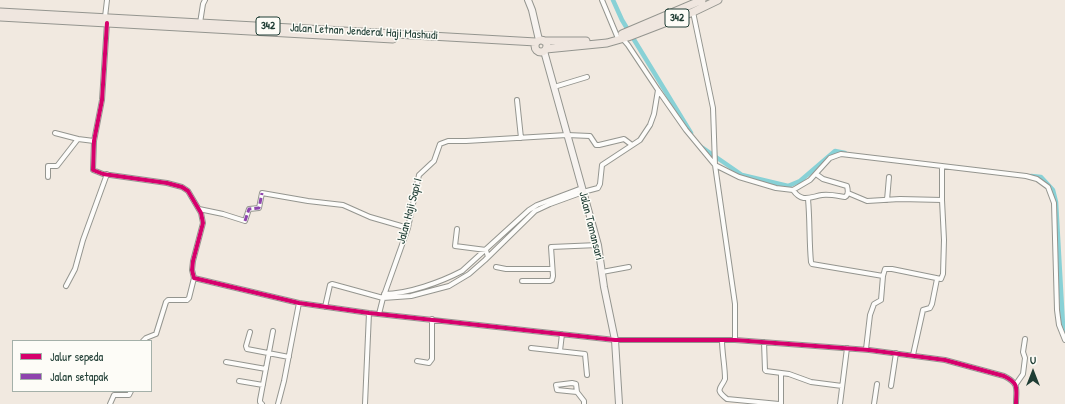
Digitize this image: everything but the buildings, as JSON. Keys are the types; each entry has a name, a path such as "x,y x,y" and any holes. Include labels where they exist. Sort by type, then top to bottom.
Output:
{"main road":[{"path":"528,0 532,10 538,42 537,50 539,52 545,50 547,44 538,42"},
{"name":"Jalan Letnan Jenderal Haji Mashudi","path":"545,50 597,45 633,32 702,0"},
{"name":"Jalan Letnan Jenderal Haji Mashudi","path":"691,6 718,0"},
{"name":"Jalan Letnan Jenderal Haji Mashudi","path":"0,12 106,20 363,35 538,42 599,41 621,37"},
{"name":"Jalan Letnan Jenderal Haji Mashudi","path":"0,17 59,17"},
{"name":"Jalan Letnan Jenderal Haji Mashudi","path":"151,22 231,24 302,32"},
{"name":"Jalan Tamansari","path":"545,50 598,245 615,340 619,404"}],"street":[{"path":"107,0 102,100 94,141 93,170 107,174 152,180 182,187 188,191 199,209 203,223 193,261 192,270 194,278 189,298 187,300 168,300 166,302 156,334 144,340"},
{"path":"200,23 205,0"},
{"path":"602,0 621,37 686,130 715,164 739,177 776,188 793,190 804,184 816,174 830,158 841,154 1026,176 1037,179 1048,187 1054,203 1058,319 1065,340"},
{"path":"691,6 713,108 715,164 735,304 735,340"},
{"path":"554,87 587,77"},
{"path":"383,296 410,291 454,275 468,267 511,225 537,205 583,190 598,188 600,184 602,165 640,140 650,125 654,114 658,90"},
{"path":"517,100 520,138"},
{"path":"55,133 78,139 94,141"},
{"name":"Jalan Haji Sapi I","path":"379,314 383,296 408,228 419,175 434,161 440,144 448,141 567,135 590,136 596,145 624,139 632,146"},
{"path":"48,177 48,166 57,166 78,139"},
{"path":"866,350 870,315 874,304 881,300 885,269 941,280 943,274 944,240 942,166"},
{"path":"66,286 75,269 82,240 107,174"},
{"path":"816,174 825,180 847,186 848,193"},
{"path":"887,200 890,177"},
{"path":"325,307 330,285 332,284 383,296 400,298 449,286 469,274 504,244 535,211 583,190"},
{"path":"793,190 799,196 808,199 823,195 845,197 848,193"},
{"path":"199,209 246,221 249,209 258,208 262,193 343,205 370,217 408,228"},
{"path":"848,193 867,201 942,200"},
{"path":"808,199 812,264 883,276"},
{"path":"457,229 455,246 486,250"},
{"path":"522,281 550,282 552,280 551,247 598,245"},
{"path":"486,250 488,257"},
{"path":"496,267 506,269 552,269"},
{"path":"602,272 629,267"},
{"path":"194,278 299,304 615,340 735,340 847,348 913,355 945,360 1004,376 1013,380 1016,384"},
{"path":"913,355 923,310 930,308 932,304 937,279"},
{"path":"278,404 299,304"},
{"path":"365,404 368,313"},
{"path":"417,361 429,363 432,359 432,319"},
{"path":"262,404 260,400 274,330"},
{"path":"250,332 247,348 289,357"},
{"path":"560,350 562,334"},
{"path":"1016,404 1016,384 1023,374 1025,339"},
{"path":"722,340 725,381 719,386 719,388 723,396 727,399 780,404 782,372"},
{"path":"764,342 765,370 782,372 811,382 842,386"},
{"path":"531,348 560,350 585,354 587,375"},
{"path":"840,404 847,348"},
{"path":"891,386 896,353"},
{"path":"226,362 266,370"},
{"path":"238,381 263,385"},
{"path":"577,392 558,391 556,390 556,384 576,384 577,392 584,401 584,404"},
{"path":"874,404 877,384"},
{"path":"110,404 114,395 127,396 130,395 131,392"}],"waterway":[{"path":"613,0 622,20 691,133"},
{"path":"700,146 742,175 788,186 800,181 835,151 845,153"},
{"path":"1031,176 1041,177 1053,190 1056,202 1063,326 1065,330"}],"marked path":[{"path":"245,221 249,209 259,208 262,193"}],"cycle path":[{"path":"107,23 102,100 94,141 93,170 103,174 167,183 182,187 188,191 201,213 203,223 193,261 192,270 194,278 299,303 369,313 615,340 735,340 869,350 945,360 1004,376 1009,379 1015,384 1016,387 1016,404"}]}
